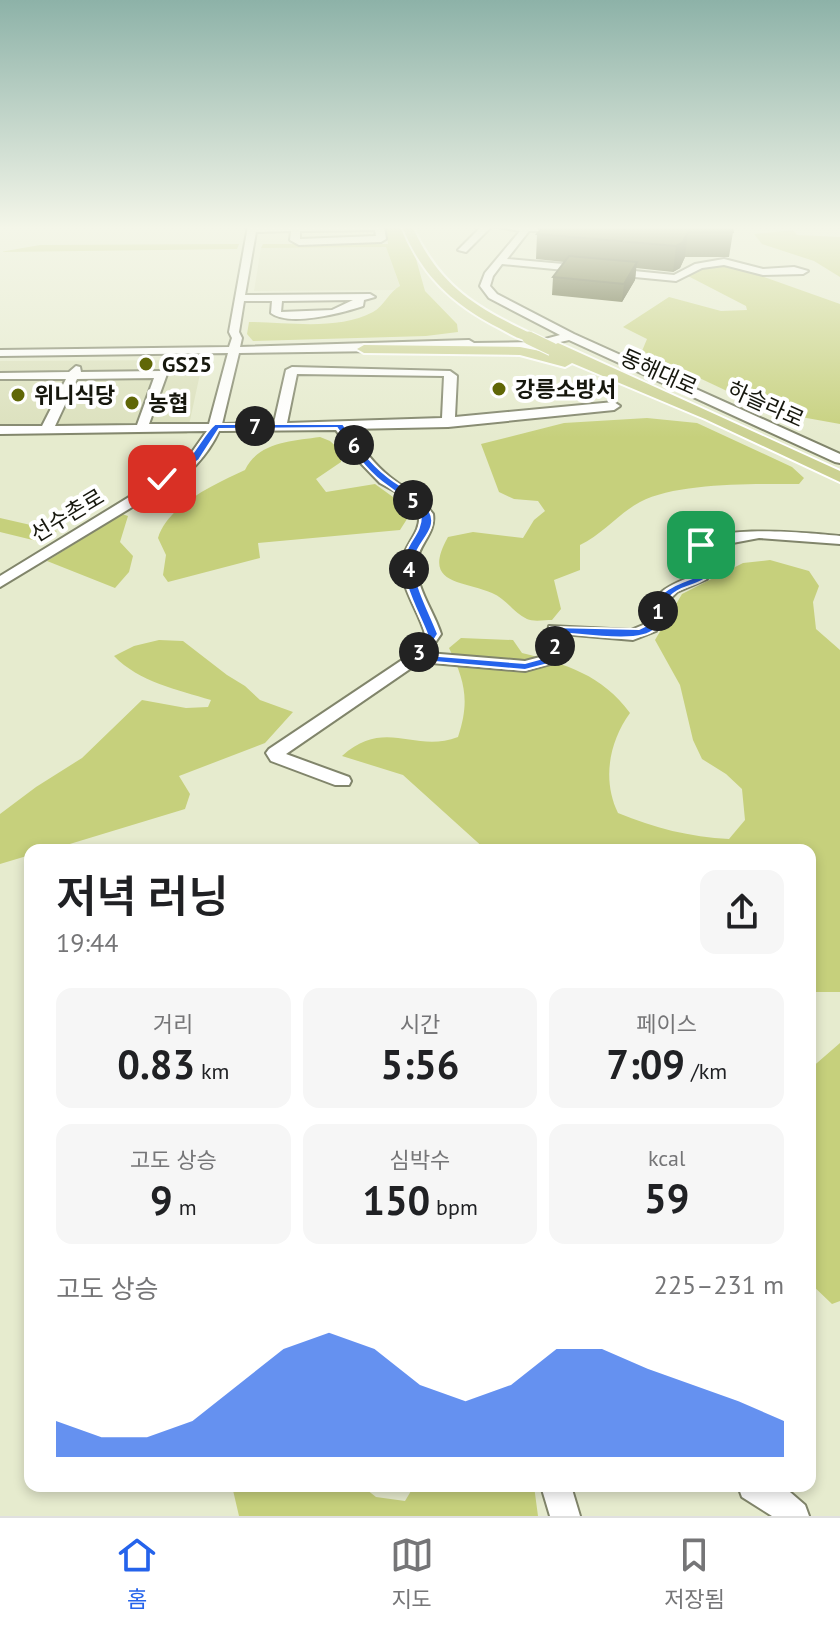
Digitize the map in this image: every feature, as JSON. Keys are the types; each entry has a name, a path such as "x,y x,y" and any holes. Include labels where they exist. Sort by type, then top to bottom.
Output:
{"main road":[{"path":"411,344 469,339 483,333 482,325 466,314 452,297"},
{"name":"동해대로","path":"455,297 483,316 533,337 561,341 840,477"},
{"name":"동해대로","path":"463,297 533,337"},
{"name":"동해대로","path":"561,341 637,387 710,416"},
{"path":"358,349 531,353 637,387"}],"street":[{"path":"240,298 364,297 359,304 333,313 280,315 276,313 277,298"},
{"name":"하슬라로","path":"495,297 561,341 840,459"},
{"name":"선수촌로","path":"0,570 196,458 212,436 210,426 230,348 237,338 234,332 240,298"},
{"path":"0,351 561,341"},
{"path":"230,348 523,346 561,341"},
{"path":"352,371 358,349"},
{"path":"47,429 84,350"},
{"path":"280,426 292,370 446,373 451,376 448,423"},
{"path":"0,376 161,374 142,428"},
{"path":"0,430 448,423 614,406"},
{"path":"340,426 359,453 385,480 405,491 426,514 426,528 410,554 409,571 433,634 417,657 275,753 277,757 342,781"},
{"name":"선수촌로","path":"0,582 155,482"},
{"path":"417,657 525,666 542,664 551,659 555,651 555,629 633,635 650,628 659,602 672,589 700,579 702,571 694,550 701,545 759,534 840,540"},
{"path":"558,1492 565,1516"},
{"path":"764,1492 794,1516"}],"shaded area":[{"path":"203,360 187,434 0,436 0,361"}],"green space":[{"path":"389,297 431,297 457,324 458,332 426,336 253,341 247,334 249,322 328,324 359,318 377,309"},
{"path":"669,297 721,311 747,310 746,306 728,297 820,297 840,304 840,424 790,415 760,398 727,391 642,351 647,339 623,327"},
{"path":"647,418 697,423 792,467 804,478 799,484 740,484 675,491 640,502 580,545 580,570 554,580 561,609 552,620 527,619 497,596 458,582 442,572 439,564 448,537 473,532 523,538 534,520 545,511 538,501 514,499 499,492 481,444 564,423"},
{"path":"320,437 342,452 341,462 316,479 326,492 375,484 404,505 407,519 400,530 258,543 260,558 168,582 163,575 166,555 158,538 172,515 194,497 245,470 267,448"},
{"path":"122,514 128,516 120,542 133,556 129,572 115,588 47,561"},
{"path":"0,518 57,531 41,542 0,532"},
{"path":"770,560 809,571 819,586 813,602 816,629 840,650 840,992 816,992 816,844 479,844 403,775 342,756 372,739 386,737 428,742 458,737 464,713 464,691 449,648 461,638 513,640 522,653 568,667 595,680 630,713 617,736 610,762 610,788 618,813 672,831 729,839 745,820 742,789 702,759 693,740 680,685 655,640 682,594 743,563"},
{"path":"159,640 183,641 260,700 293,712 265,743 179,776 190,794 185,809 70,844 24,844 24,857 0,864 0,814 82,758 142,700 186,708 208,707 211,700 147,679 114,656 134,646"},
{"path":"840,1043 840,1301 832,1304 816,1289 816,1064"},
{"path":"233,1492 370,1492 376,1497 405,1501 410,1492 535,1492 538,1516 239,1516"}],"place":[{"name":"GS25","path":"146,364"},
{"name":"강릉소방서","path":"499,389"},
{"name":"위니식당","path":"18,395"},
{"name":"농협","path":"132,403"}],"route":[{"path":"162,479 165,481 196,458 212,436 215,426 340,426 359,453 385,480 405,491 426,514 426,528 410,554 409,571 433,634 417,657 525,666 542,664 551,659 555,651 555,629 633,635 643,632 650,628 659,602 672,589 700,579 702,571 694,550 701,545"}]}
